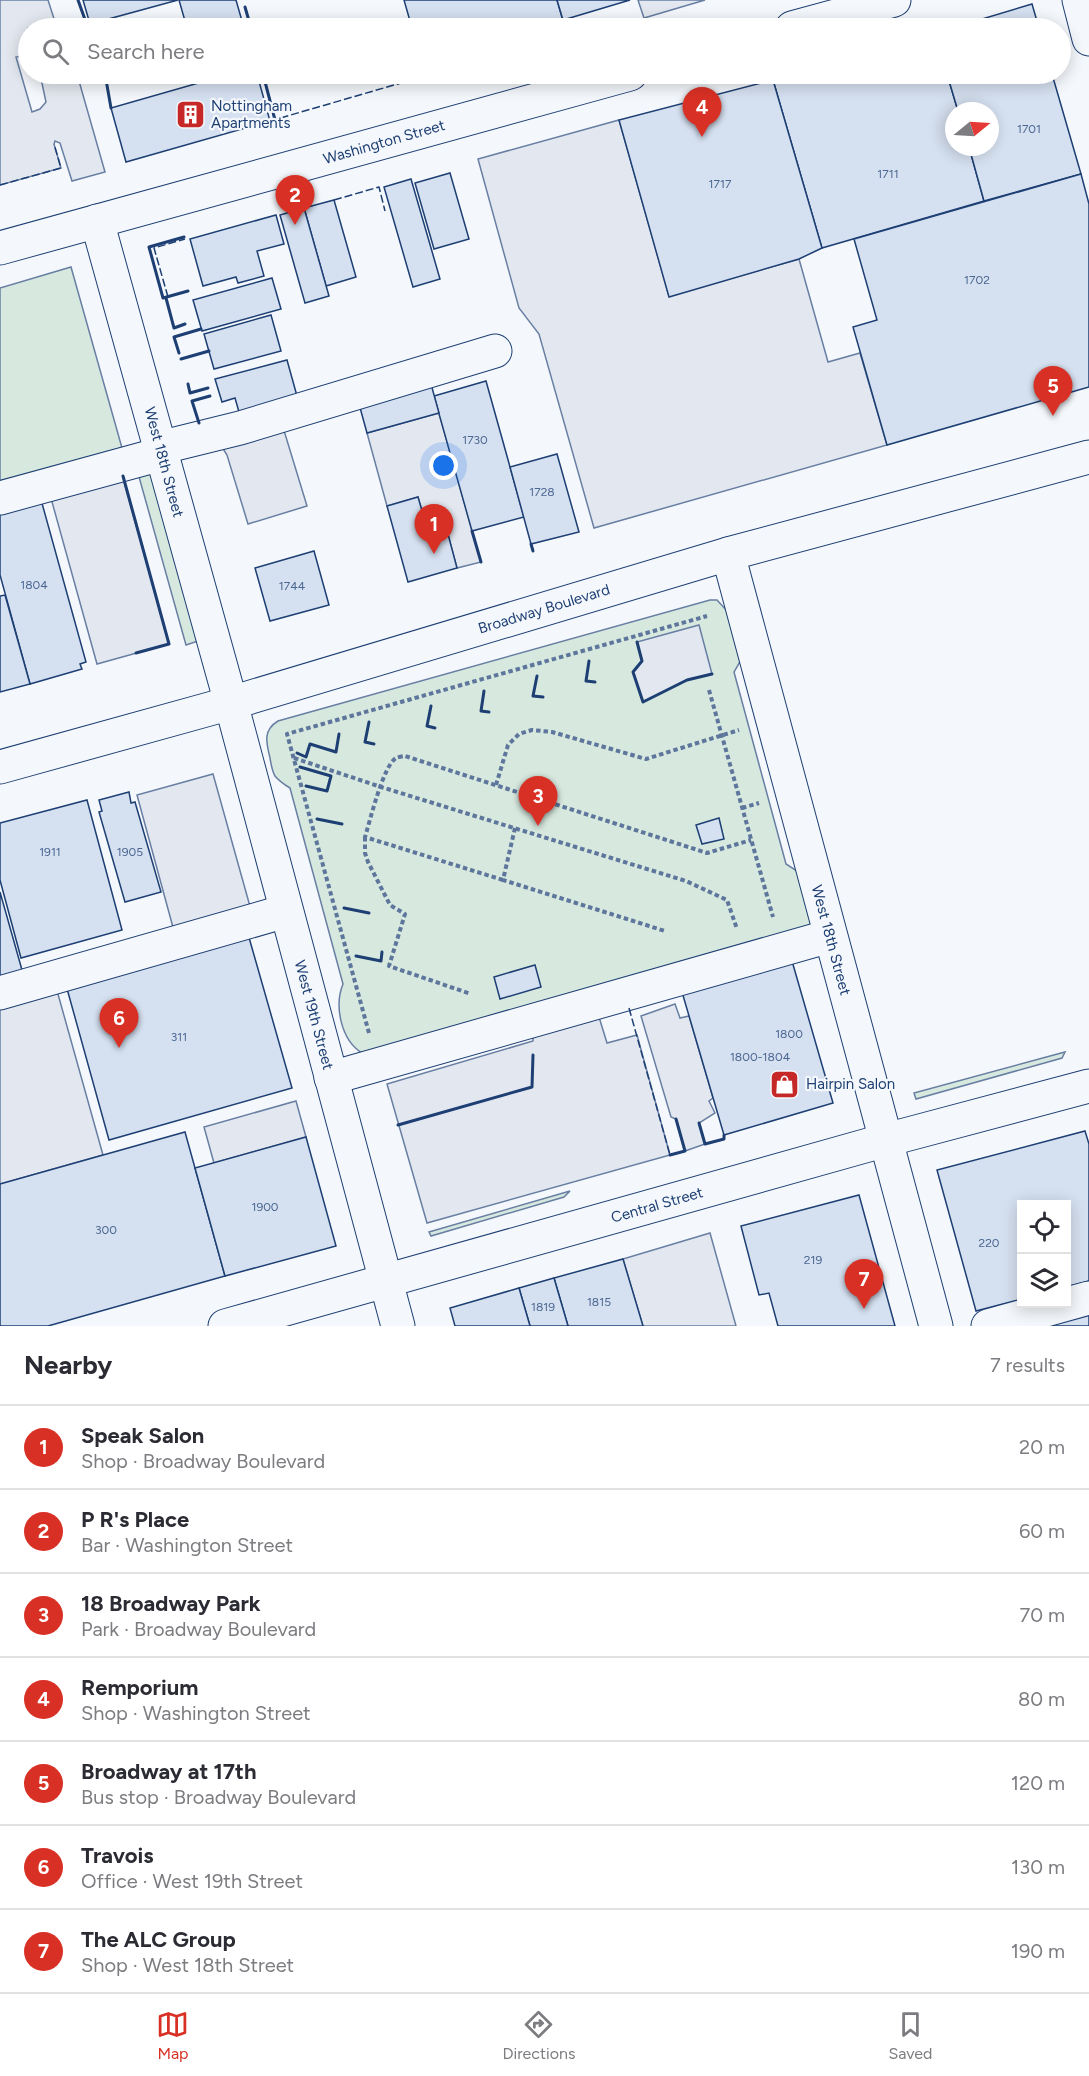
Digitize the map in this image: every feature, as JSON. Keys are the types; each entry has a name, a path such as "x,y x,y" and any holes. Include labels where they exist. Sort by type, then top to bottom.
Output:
{"street":[{"path":"828,18 894,0"},
{"path":"1078,0 1089,39"},
{"name":"Washington Street","path":"0,248 594,84"},
{"name":"West 18th Street","path":"98,221 231,703"},
{"path":"0,498 495,351"},
{"name":"Broadway Boulevard","path":"0,767 231,703 728,554 1089,457"},
{"name":"West 18th Street","path":"728,554 936,1326"},
{"name":"West 19th Street","path":"231,703 398,1326"},
{"path":"0,993 286,910"},
{"path":"331,1078 830,936"},
{"name":"Central Street","path":"225,1326 886,1140 1089,1087"},
{"path":"988,1326 1089,1298"}],"path":[{"path":"378,1065 287,734 707,616"},
{"path":"709,690 774,921"},
{"path":"496,785 508,745 519,734 532,730 552,732 646,759 739,730"},
{"path":"471,994 389,966 405,914 390,905 365,853 365,837 390,764 397,757 405,756 707,853 751,840"},
{"path":"293,757 381,787 686,880 727,900 737,931 747,928"},
{"path":"742,808 759,803"},
{"path":"503,880 515,828"},
{"path":"365,837 665,931"}],"shaded area":[{"path":"0,0 48,0 54,18 18,18 18,57 16,57 18,84 24,84 32,112 40,109 46,102 42,84 80,84 105,172 72,181 60,143 55,141 61,168 0,185"},
{"path":"638,0 705,0 644,18"},
{"path":"619,120 669,296 799,259 828,362 860,353 887,445 594,528 539,334 519,308 478,159"},
{"path":"71,267 122,448 0,483 0,288"},
{"path":"439,413 481,562 457,568 445,523 427,528 418,497 387,506 367,433"},
{"path":"282,424 307,506 248,524 227,455 222,447"},
{"path":"149,465 198,641 186,645 136,466"},
{"path":"121,471 169,644 97,664 49,491"},
{"path":"710,600 717,600 728,612 741,660 734,672 786,864 797,871 811,921 810,926 362,1053 349,1040 341,1022 339,1002 343,984 290,788 277,778 272,770 267,742 270,728 278,721"},
{"path":"699,625 712,674 687,680 643,702 633,672 642,661 637,642"},
{"path":"213,774 251,910 174,931 137,795"},
{"path":"56,987 103,1155 0,1184 0,1003"},
{"path":"675,1004 680,1018 689,1016 713,1098 709,1101 715,1113 699,1123 705,1144 685,1151 676,1119 671,1117 641,1016"},
{"path":"599,1017 607,1043 637,1035 670,1155 427,1223 387,1084 533,1041 533,1035"},
{"path":"1065,1052 1062,1058 916,1099 914,1093"},
{"path":"296,1101 306,1137 214,1163 204,1127"},
{"path":"570,1191 564,1197 431,1236 429,1232"},
{"path":"710,1233 736,1326 643,1326 623,1259"}],"building":[{"path":"83,0 178,0 112,18 88,18"},
{"path":"179,0 236,0 241,18 184,18"},
{"path":"404,0 557,0 562,18 409,18"},
{"path":"557,0 630,0 570,18 562,18"},
{"path":"1032,4 1036,18 985,18"},
{"name":"Nottingham Apartments","path":"195,84 260,84 270,121 126,162 111,108"},
{"path":"758,84 774,84 822,248 799,259 669,297 619,120"},
{"path":"774,84 950,84 955,102 945,102 945,156 972,156 984,201 822,248"},
{"path":"950,84 1055,84 1081,174 984,201 972,156 999,156 999,102 955,102"},
{"path":"450,173 469,239 434,249 415,183"},
{"path":"1081,174 1089,204 1089,387 887,445 853,327 877,320 854,239"},
{"path":"411,179 440,279 413,287 384,187"},
{"path":"334,200 356,277 326,286 304,208"},
{"path":"304,208 329,296 305,303 280,215"},
{"path":"276,215 284,244 257,251 264,276 238,283 236,277 203,286 190,239"},
{"path":"272,278 281,309 202,331 193,300"},
{"path":"271,315 281,351 214,369 204,334"},
{"path":"287,360 297,396 239,412 235,398 222,402 215,379"},
{"path":"486,381 524,517 472,531 434,396"},
{"path":"431,384 439,413 367,433 359,404"},
{"path":"557,454 579,532 531,544 510,467"},
{"path":"40,496 86,662 80,664 82,669 30,684 0,575 0,507"},
{"path":"418,497 427,528 445,523 457,568 408,582 387,506"},
{"path":"314,551 329,605 270,621 255,568"},
{"path":"5,595 30,684 0,692 0,596"},
{"path":"129,792 131,803 135,802 161,892 125,902 99,812 102,811 99,800"},
{"path":"87,800 122,930 21,958 0,880 0,823"},
{"path":"719,818 724,839 702,844 696,825"},
{"path":"0,892 22,970 0,976"},
{"path":"248,934 292,1088 109,1140 66,985"},
{"path":"792,961 833,1103 724,1135 682,992"},
{"path":"535,965 541,987 500,999 494,977"},
{"path":"1085,1131 1089,1144 1089,1281 1071,1286 1071,1200 1017,1200 1017,1300 976,1311 937,1170"},
{"path":"185,1132 225,1276 48,1326 0,1326 0,1184"},
{"path":"306,1137 336,1246 225,1276 195,1168"},
{"path":"859,1195 895,1326 778,1326 769,1293 759,1295 741,1226"},
{"path":"623,1259 643,1326 568,1326 554,1278"},
{"path":"554,1278 568,1326 530,1326 519,1288"},
{"path":"519,1288 530,1326 455,1326 450,1308"},
{"path":"1089,1312 1089,1326 1041,1326"}],"fence":[{"path":"270,121 397,84"},
{"path":"0,185 61,168 54,144"},
{"path":"334,200 379,187 385,211"},
{"path":"168,297 154,248 185,239"},
{"path":"629,1008 670,1155"}],"wall":[{"path":"78,0 84,18"},
{"path":"245,7 248,18"},
{"path":"107,84 111,108"},
{"path":"266,84 275,120"},
{"path":"184,237 149,247 163,298 188,291"},
{"path":"166,298 174,328 185,324"},
{"path":"179,353 174,337 201,329"},
{"path":"181,359 209,351"},
{"path":"188,384 190,393 208,388"},
{"path":"199,423 192,401 210,396"},
{"path":"123,476 169,644 136,653"},
{"path":"472,531 481,562"},
{"path":"531,544 533,551"},
{"path":"637,642 642,661 633,672 643,702 687,680 712,674"},
{"path":"589,661 586,681 595,682"},
{"path":"537,676 533,696 543,697"},
{"path":"484,691 481,711 489,712"},
{"path":"431,706 427,726 435,728"},
{"path":"369,722 365,742 374,744"},
{"path":"297,753 306,757 310,744 336,752 339,734"},
{"path":"300,767 331,776 327,791 306,786"},
{"path":"317,819 342,824"},
{"path":"344,908 369,913"},
{"path":"356,956 381,961 382,952"},
{"path":"398,1125 532,1087 533,1055"},
{"path":"670,1155 685,1151 676,1119"},
{"path":"699,1123 705,1144 724,1139 724,1135"}],"place":[{"name":"Nottingham Apartments","path":"190,115"},
{"name":"Remporium","path":"702,137"},
{"name":"P R's Place","path":"295,225"},
{"name":"Broadway at 17th","path":"1053,416"},
{"name":"Speak Salon","path":"434,554"},
{"name":"18 Broadway Park","path":"538,826"},
{"name":"Travois","path":"119,1048"},
{"name":"Hairpin Salon","path":"785,1084"},
{"name":"The ALC Group","path":"864,1309"}]}
